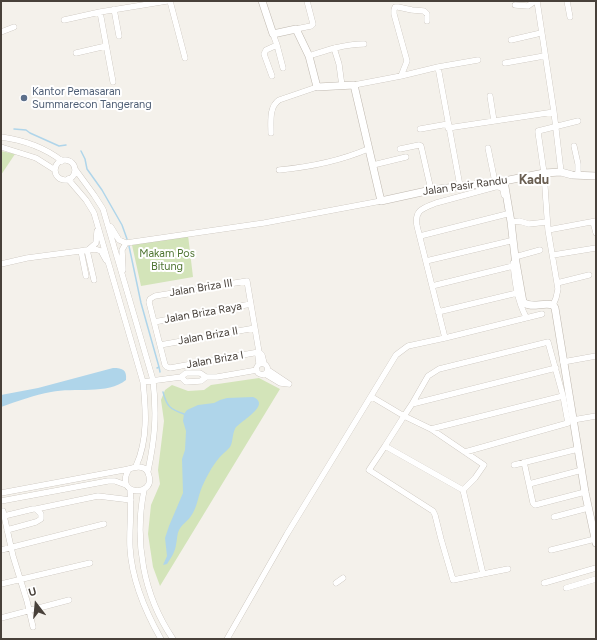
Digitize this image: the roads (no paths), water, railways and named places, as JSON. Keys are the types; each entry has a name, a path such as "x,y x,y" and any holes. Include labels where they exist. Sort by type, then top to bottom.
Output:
{"street":[{"path":"64,20 144,3 169,1 185,58"},
{"path":"262,1 283,68"},
{"path":"273,34 311,26 312,24 307,1"},
{"path":"515,5 528,6 536,1 556,126 560,172"},
{"path":"567,1 570,17"},
{"path":"401,76 407,61 394,14 394,8 398,6 412,10 424,11 427,14 427,20"},
{"path":"114,9 119,36"},
{"path":"100,12 113,82"},
{"path":"1,32 14,28"},
{"path":"296,29 309,56 317,86"},
{"path":"511,40 541,34"},
{"path":"309,56 334,48 364,44"},
{"path":"272,76 264,54 266,50 277,45"},
{"path":"76,53 106,46"},
{"path":"334,48 339,64 342,86"},
{"path":"505,63 544,56"},
{"path":"271,133 271,114 275,103 279,100 317,86 354,85 478,60"},
{"path":"438,67 460,186"},
{"path":"107,222 119,240 126,243 264,223 381,201 354,85"},
{"path":"490,96 494,121"},
{"path":"420,130 554,112"},
{"path":"551,550 596,541 585,492 555,308 553,305 558,294 547,222 544,173 538,132 578,121"},
{"path":"1,137 26,142 42,148 62,161 69,161 73,164 103,209 153,380 156,407 155,425 153,447 148,471 150,477 149,484 144,490 140,526 140,549 144,574 159,614 172,639"},
{"path":"400,149 419,145 422,146 431,190"},
{"path":"574,146 578,164 578,175"},
{"path":"1,147 36,158 55,170 57,175 61,178 68,179 86,200 94,213 143,382 146,406 145,424 140,457 136,466"},
{"path":"488,148 495,182"},
{"path":"279,170 297,169 334,162 368,149"},
{"path":"372,165 406,157"},
{"path":"55,170 56,166 62,161"},
{"path":"68,179 72,176 75,169"},
{"name":"Jalan Pasir Randu","path":"381,201 431,190 504,181 544,173 560,172 596,176"},
{"path":"504,181 523,302 528,305 553,305"},
{"path":"445,338 416,216 421,209 436,203 495,187 503,189 517,293 521,308 526,317"},
{"path":"420,236 507,214"},
{"path":"511,222 519,221 529,224 547,222"},
{"path":"548,230 595,222 596,232"},
{"path":"84,250 96,243 97,224"},
{"path":"426,262 510,241"},
{"path":"124,279 122,250 126,243"},
{"path":"552,255 596,248"},
{"path":"1,264 27,258 95,249 101,251 110,265"},
{"path":"84,250 86,276"},
{"path":"84,250 94,280"},
{"path":"515,257 540,250"},
{"path":"432,286 513,266"},
{"path":"557,283 589,275"},
{"name":"Jalan Briza III","path":"154,322 149,302 150,299 155,296 247,281 251,304"},
{"path":"438,312 517,293"},
{"path":"143,382 181,377 186,373 200,373 206,377 217,377 260,366 266,365 266,372 260,374 260,366 258,356 259,352 251,304"},
{"name":"Jalan Briza Raya","path":"154,322 251,304"},
{"path":"227,639 287,534 372,397 396,355 408,346 542,314"},
{"path":"154,322 160,345"},
{"name":"Jalan Briza II","path":"160,345 255,328"},
{"path":"464,452 568,423 563,396 549,344 546,342 439,369 428,376 412,404 369,470 433,511 436,515 441,539 453,580 508,568"},
{"name":"Jalan Briza I","path":"160,345 165,365 170,368 259,352"},
{"path":"563,362 596,356"},
{"path":"412,404 556,368"},
{"path":"431,429 563,396"},
{"path":"372,397 404,416 431,429 484,465 475,478 463,490"},
{"path":"573,420 596,416"},
{"path":"385,446 463,490 483,574"},
{"path":"514,465 578,449"},
{"path":"524,462 535,505 585,492"},
{"path":"1,493 129,469 136,466 143,467 148,471"},
{"path":"126,485 125,476 129,469"},
{"path":"529,484 582,470"},
{"path":"1,501 108,481 115,481 137,491 144,490"},
{"path":"56,482 58,490"},
{"path":"130,489 130,550 135,576 141,598 161,639"},
{"path":"33,627 3,514 36,509 98,496 131,500"},
{"path":"554,516 588,508"},
{"path":"7,530 41,519 41,514 36,509"},
{"path":"1,550 104,524"},
{"path":"1,584 90,563"},
{"path":"544,583 596,568"},
{"path":"336,583 343,578"},
{"path":"566,588 596,579"},
{"path":"1,618 70,600"}],"water":[{"path":"113,368 124,370 126,374 126,380 119,385 110,388 45,393 1,407 1,395 38,388"},
{"path":"253,397 258,400 259,405 257,409 237,426 233,434 230,447 219,458 209,472 193,513 179,530 173,555 167,564 163,565 167,556 165,538 183,493 182,459 185,450 186,431 183,421 184,414 187,410 198,405 214,403 227,398"}],"waterway":[{"path":"14,129 26,130 59,146 66,145"},
{"path":"81,151 85,159 87,169 102,190 122,225 127,239"},
{"path":"129,246 141,303 159,367"},
{"path":"157,368 159,367 160,372"},
{"path":"163,392 170,407 175,411 184,414"}],"place":[{"name":"Kantor Pemasaran Summarecon Tangerang","path":"24,98"}],"district":[{"name":"Kadu","path":"534,180"}],"park label":[{"name":"Makam Pos Bitung","path":"167,260"}]}
